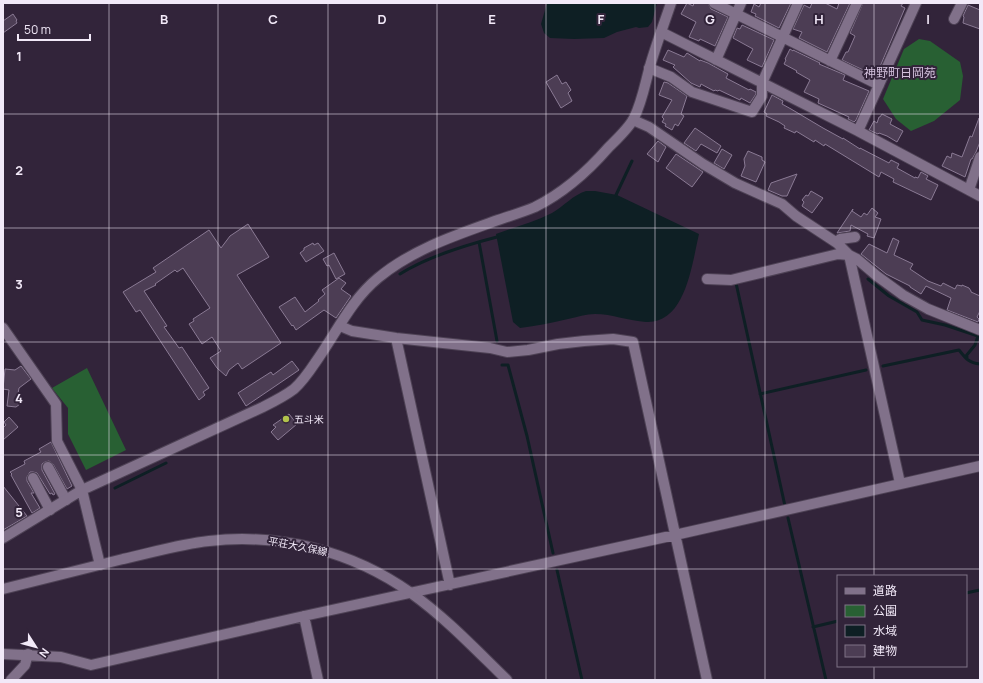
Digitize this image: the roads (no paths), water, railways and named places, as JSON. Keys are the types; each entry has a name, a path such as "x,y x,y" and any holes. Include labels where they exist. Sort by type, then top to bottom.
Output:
{"street":[{"path":"3,538 82,490 250,413 283,396 294,389 303,380 340,326 352,305 363,292 378,278 402,260 417,251 444,240 534,207 574,182 600,157 633,120 643,97 649,68 671,3"},
{"path":"714,3 879,85"},
{"path":"716,60 741,3"},
{"path":"649,68 671,76 692,92 752,112 762,96 762,83 798,3"},
{"path":"830,61 857,3"},
{"path":"858,131 916,3"},
{"path":"954,19 962,3"},
{"path":"661,32 858,131 980,196"},
{"path":"633,120 649,127 709,168 782,204 796,216 837,243 848,255 900,483"},
{"path":"969,190 980,157"},
{"path":"837,243 840,240 855,237"},
{"path":"707,279 731,280 838,254 848,255 857,259 877,276 928,309 980,330"},
{"path":"340,326 352,331 396,338 490,348 507,352 584,341 613,339 633,342 707,680"},
{"path":"3,328 56,404 57,441 82,490 100,565"},
{"path":"396,338 450,585"},
{"path":"3,654 28,654 61,657 90,665 980,466"},
{"path":"48,468 66,500"},
{"path":"33,478 50,510"},
{"name":"平荘大久保線","path":"3,589 178,546 208,541 269,539 292,543 336,554 368,567 411,593 438,615 507,680"},
{"path":"304,616 318,680"},
{"path":"10,680 26,665 28,654"}],"water":[{"path":"547,3 657,3 652,22 648,27 636,27 617,32 604,38 574,39 550,38 544,33 541,24"},
{"path":"586,191 617,195 699,234 690,275 679,303 670,313 659,320 646,322 608,315 592,314 520,328 513,322 496,234 552,213 577,195"}],"waterway":[{"path":"616,195 632,161"},
{"path":"400,274 434,257 497,237"},
{"path":"479,242 497,341"},
{"path":"868,279 889,296 917,312 922,320 945,325 978,336 975,345 966,356 967,357"},
{"path":"736,283 785,506"},
{"path":"883,366 959,350 968,360 973,363 980,364"},
{"path":"502,365 508,365 527,436 553,553"},
{"path":"760,394 866,370"},
{"path":"115,488 166,463"},
{"path":"788,518 826,680"},
{"path":"557,570 582,680"},
{"path":"967,593 980,590"},
{"path":"813,627 837,621"}],"place":[{"name":"五斗米","path":"286,419"}],"district":[{"name":"神野町日岡苑","path":"900,72"}]}
